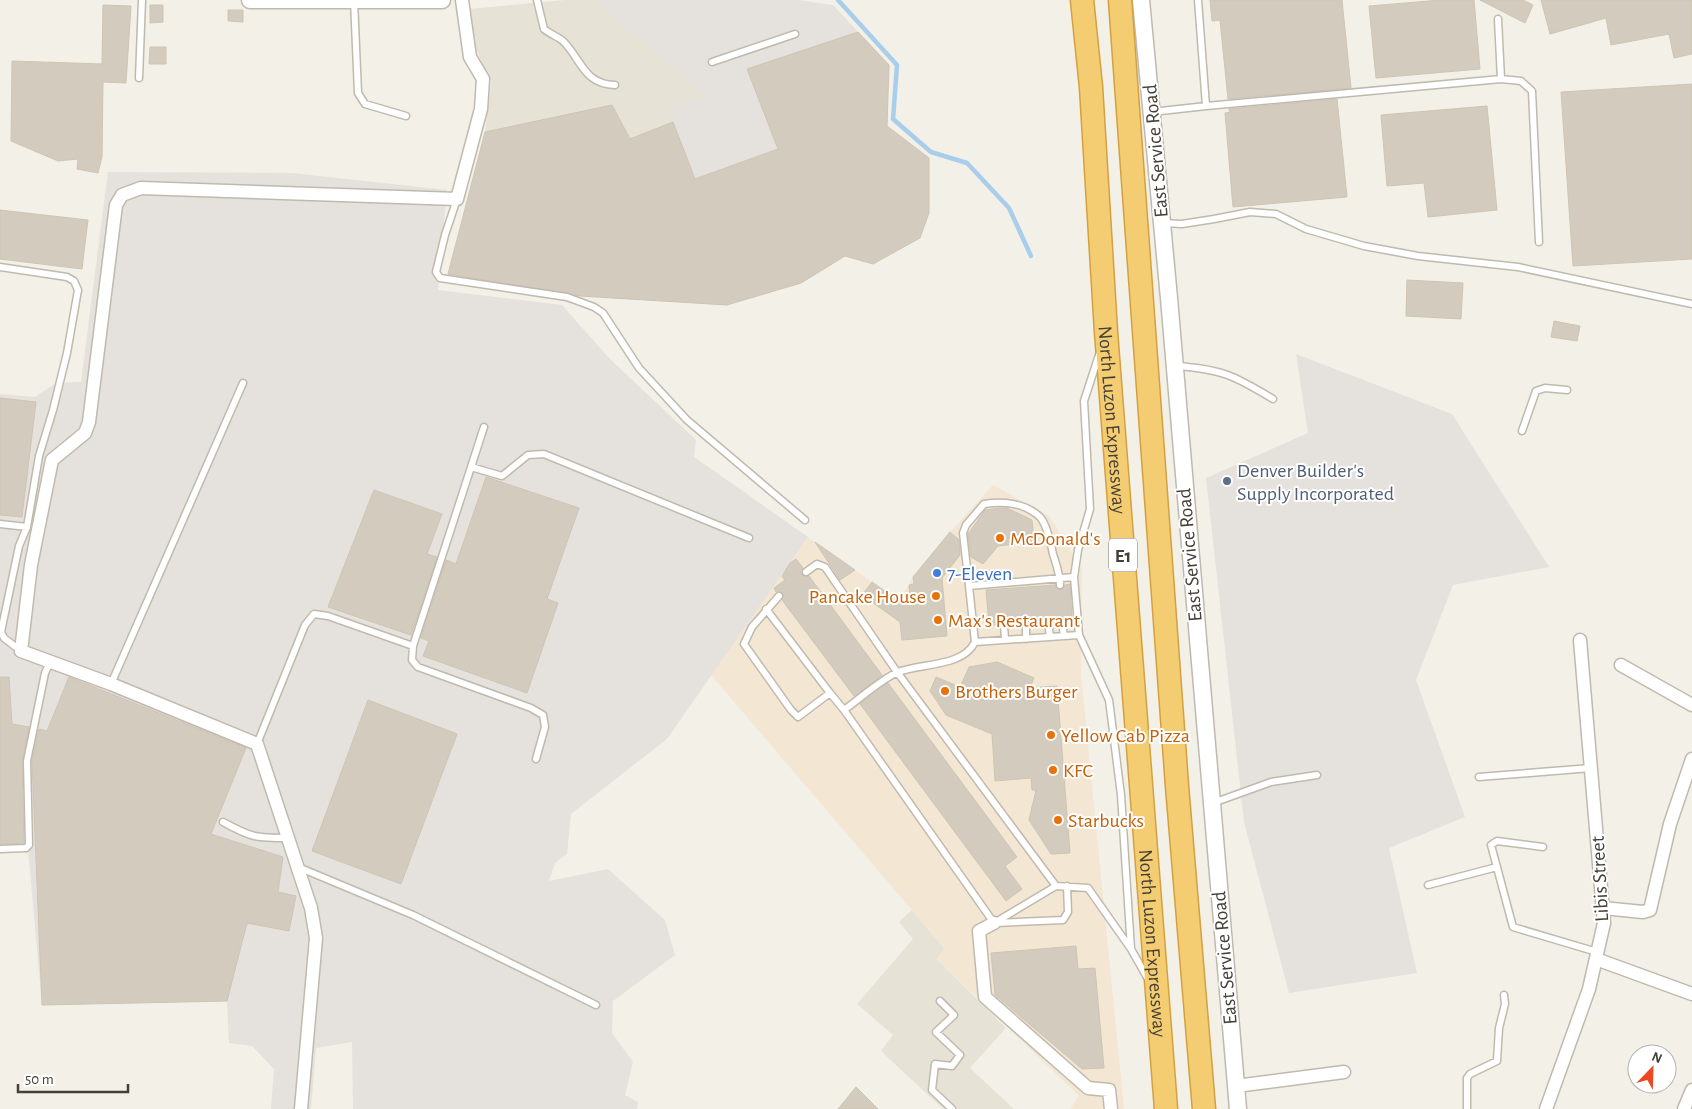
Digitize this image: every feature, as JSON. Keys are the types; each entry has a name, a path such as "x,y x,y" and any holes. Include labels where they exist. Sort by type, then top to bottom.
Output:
{"highway":[{"name":"North Luzon Expressway","path":"1082,0 1091,87 1106,332 1166,1109"},
{"name":"North Luzon Expressway","path":"1120,0 1176,776 1204,1109"}],"street":[{"path":"250,0 442,0"},
{"path":"301,1109 316,938 312,908 257,744 110,684 21,651 31,565 52,460 85,433 89,422 116,205 122,195 141,188 457,200 481,110 483,79 470,57 462,0"},
{"name":"East Service Road","path":"1141,0 1238,1109"},
{"name":"Libis Street","path":"1546,1109 1589,989 1604,923 1580,640"},
{"path":"1621,665 1692,706"},
{"path":"1603,908 1643,912 1650,910 1670,824 1692,759"},
{"path":"994,923 979,931 985,997 1088,1088 1109,1090 1111,1109"},
{"path":"1596,955 1692,994"},
{"path":"1236,1086 1344,1072"},
{"path":"1684,1109 1692,1090"}],"lane":[{"path":"139,78 142,0"},
{"path":"354,0 358,93 365,104 406,116"},
{"path":"537,0 544,30 563,40 590,77 602,84 615,85"},
{"path":"1198,0 1206,106"},
{"path":"1498,19 1501,79"},
{"path":"712,62 796,34"},
{"path":"1152,112 1501,79 1522,81 1532,91 1539,242"},
{"path":"457,200 436,272 440,278 567,298 599,310 603,313 639,368 687,420 805,520"},
{"path":"1162,223 1190,223 1250,212 1276,214 1306,229 1364,246 1418,256 1518,267 1692,304"},
{"path":"0,267 67,277 74,281 78,290 56,401 39,456 27,527 19,546 1,632 4,638 21,651"},
{"path":"1106,332 1084,402 1090,509 1078,550 1074,577 1079,635 1109,700 1121,795 1130,949"},
{"path":"1174,366 1220,371 1236,377 1273,399"},
{"path":"110,684 242,383"},
{"path":"1522,431 1536,391 1545,388 1567,390"},
{"path":"484,427 413,646 412,660 418,667 531,708 543,715 544,727 536,759"},
{"path":"471,467 502,476 528,456 536,453 544,454 749,538"},
{"path":"844,710 897,672 966,655 975,642 963,533 966,525 984,504 1006,502 1024,507 1041,518 1051,544 1060,581"},
{"path":"0,524 27,527"},
{"path":"806,572 817,564 825,567 897,672 1056,886"},
{"path":"969,586 1044,583 1074,577"},
{"path":"779,596 752,626 744,643 791,710 798,717 830,693"},
{"path":"766,609 844,710 994,923"},
{"path":"257,744 305,625 314,614 328,616 413,646"},
{"path":"1048,622 1050,637"},
{"path":"1062,622 1064,636"},
{"path":"1004,624 1005,640"},
{"path":"1026,624 1026,639"},
{"path":"975,642 1079,635"},
{"path":"0,850 26,848 29,845 27,761 45,673 50,662"},
{"path":"1479,777 1591,768"},
{"path":"1210,804 1271,782 1317,775"},
{"path":"223,822 248,836 260,839 289,838"},
{"path":"1542,847 1494,842 1491,845 1513,927 1596,955"},
{"path":"298,867 414,915 596,1005"},
{"path":"1428,885 1497,867"},
{"path":"994,923 1056,886 1088,888 1130,949 1158,997"},
{"path":"994,923 1063,920 1068,912 1067,886"},
{"path":"1467,1109 1467,1078 1470,1074 1497,1061 1498,1028 1505,1004 1504,995"},
{"path":"940,1001 954,1015 936,1032 960,1055 952,1066 935,1064 932,1090 952,1109"}],"shaded area":[{"path":"565,0 595,0 707,97 668,110 673,122 630,139 612,105 485,132 491,82 475,47 469,9"},
{"path":"595,0 799,0 833,5 889,65 887,126 929,158 929,213 845,256 801,283 727,305 581,296 448,275 485,132 612,105 630,139 672,122 668,110 706,97"},
{"path":"108,172 292,173 447,190 438,290 562,305 610,359 696,440 694,457 808,537 667,739 571,814 567,854 555,863 549,881 608,869 665,920 675,955 613,1001 612,1033 633,1062 625,1095 638,1102 637,1109 353,1109 352,1042 316,1048 311,1109 271,1109 274,1069 252,1046 229,1043 227,1001 42,1005 28,849 0,851 0,394 35,397 56,383 81,382"},
{"path":"1296,354 1452,414 1549,567 1453,585 1416,680 1465,817 1389,848 1417,973 1289,993 1244,822 1206,478 1308,433"},
{"path":"993,485 1049,516 1082,569 1081,674 1124,1109 1070,1109 1079,1096 937,959 945,949 711,675 808,537 899,601 913,577 950,532"},
{"path":"912,910 945,949 937,959 1006,1028 970,1068 1014,1109 943,1109 881,1051 893,1035 857,1004 913,939 899,922"}],"building":[{"path":"1210,0 1342,0 1351,88 1228,99 1220,20 1212,21"},
{"path":"1441,0 1474,0 1480,69 1376,78 1369,6"},
{"path":"1480,0 1523,0 1533,5 1525,23"},
{"path":"1541,0 1692,0 1692,54 1674,58 1669,34 1611,45 1606,18 1550,34"},
{"path":"103,5 131,6 126,83 103,82 102,157 98,173 77,169 78,159 58,161 11,141 12,61 102,64"},
{"path":"150,5 163,5 163,22 150,23"},
{"path":"228,10 243,10 243,22 228,21"},
{"path":"858,32 889,65 887,126 929,158 929,213 920,238 873,264 845,256 801,283 727,305 580,296 448,274 485,132 612,105 630,139 673,122 695,179 778,149 747,69"},
{"path":"150,47 166,47 166,64 149,64"},
{"path":"1692,84 1692,259 1573,266 1561,92"},
{"path":"1337,99 1347,197 1233,207 1225,113 1230,112 1229,109"},
{"path":"1487,106 1497,210 1428,217 1424,183 1387,186 1381,115"},
{"path":"0,210 88,220 82,269 0,259"},
{"path":"1407,280 1463,283 1461,319 1406,316"},
{"path":"1554,321 1580,326 1577,341 1551,337"},
{"path":"0,398 36,402 22,517 0,515"},
{"path":"486,477 579,508 547,599 558,603 527,693 423,656 429,641 421,638 446,560 456,564"},
{"path":"374,490 442,514 427,554 437,557 411,635 328,607"},
{"name":"McDonald's","path":"1007,508 1032,520 1034,542 998,546 983,564 971,557 968,534 985,510"},
{"path":"950,532 959,540 960,555 942,578 947,636 902,640 900,622 862,595 872,582 895,598 910,596 909,585 914,584 913,577"},
{"path":"815,542 855,570 840,580"},
{"path":"796,559 803,568 802,575 809,576 882,675 854,696 782,600 783,593 776,592 774,588 785,580 782,576 790,563"},
{"path":"1070,584 1072,621 1067,622 1062,617 1057,622 1053,622 1048,617 1043,623 1031,623 1026,619 1021,624 1009,624 1004,620 999,625 989,625 986,590 1055,585 1061,590 1065,585"},
{"path":"997,662 1034,678 1030,688 1057,686 1070,853 1051,854 1029,820 1036,790 1032,790 1031,778 995,781 992,734 946,715 930,691 936,677 960,687 969,667"},
{"path":"0,677 9,677 12,724 29,727 22,761 24,843 0,844"},
{"path":"69,677 246,748 211,834 283,857 278,892 296,896 289,931 247,923 227,1001 42,1005 32,761 39,729 47,731"},
{"path":"888,683 1017,857 1005,866 1022,889 1006,901 860,704"},
{"path":"368,700 457,734 401,884 312,851"},
{"path":"1076,946 1078,969 1095,968 1104,1068 1082,1069 995,995 991,953"},
{"path":"856,1087 878,1109 838,1109"}],"waterway":[{"path":"838,0 897,65 893,119 931,152 967,163 1009,208 1031,256"}],"place":[{"name":"Denver Builder's Supply Incorporated","path":"1227,481"},
{"name":"McDonald's","path":"1000,538"},
{"name":"7-Eleven","path":"937,573"},
{"name":"Pancake House","path":"936,596"},
{"name":"Max's Restaurant","path":"938,620"},
{"name":"Brothers Burger","path":"945,691"},
{"name":"Yellow Cab Pizza","path":"1051,735"},
{"name":"KFC","path":"1053,770"},
{"name":"Starbucks","path":"1058,820"}]}
